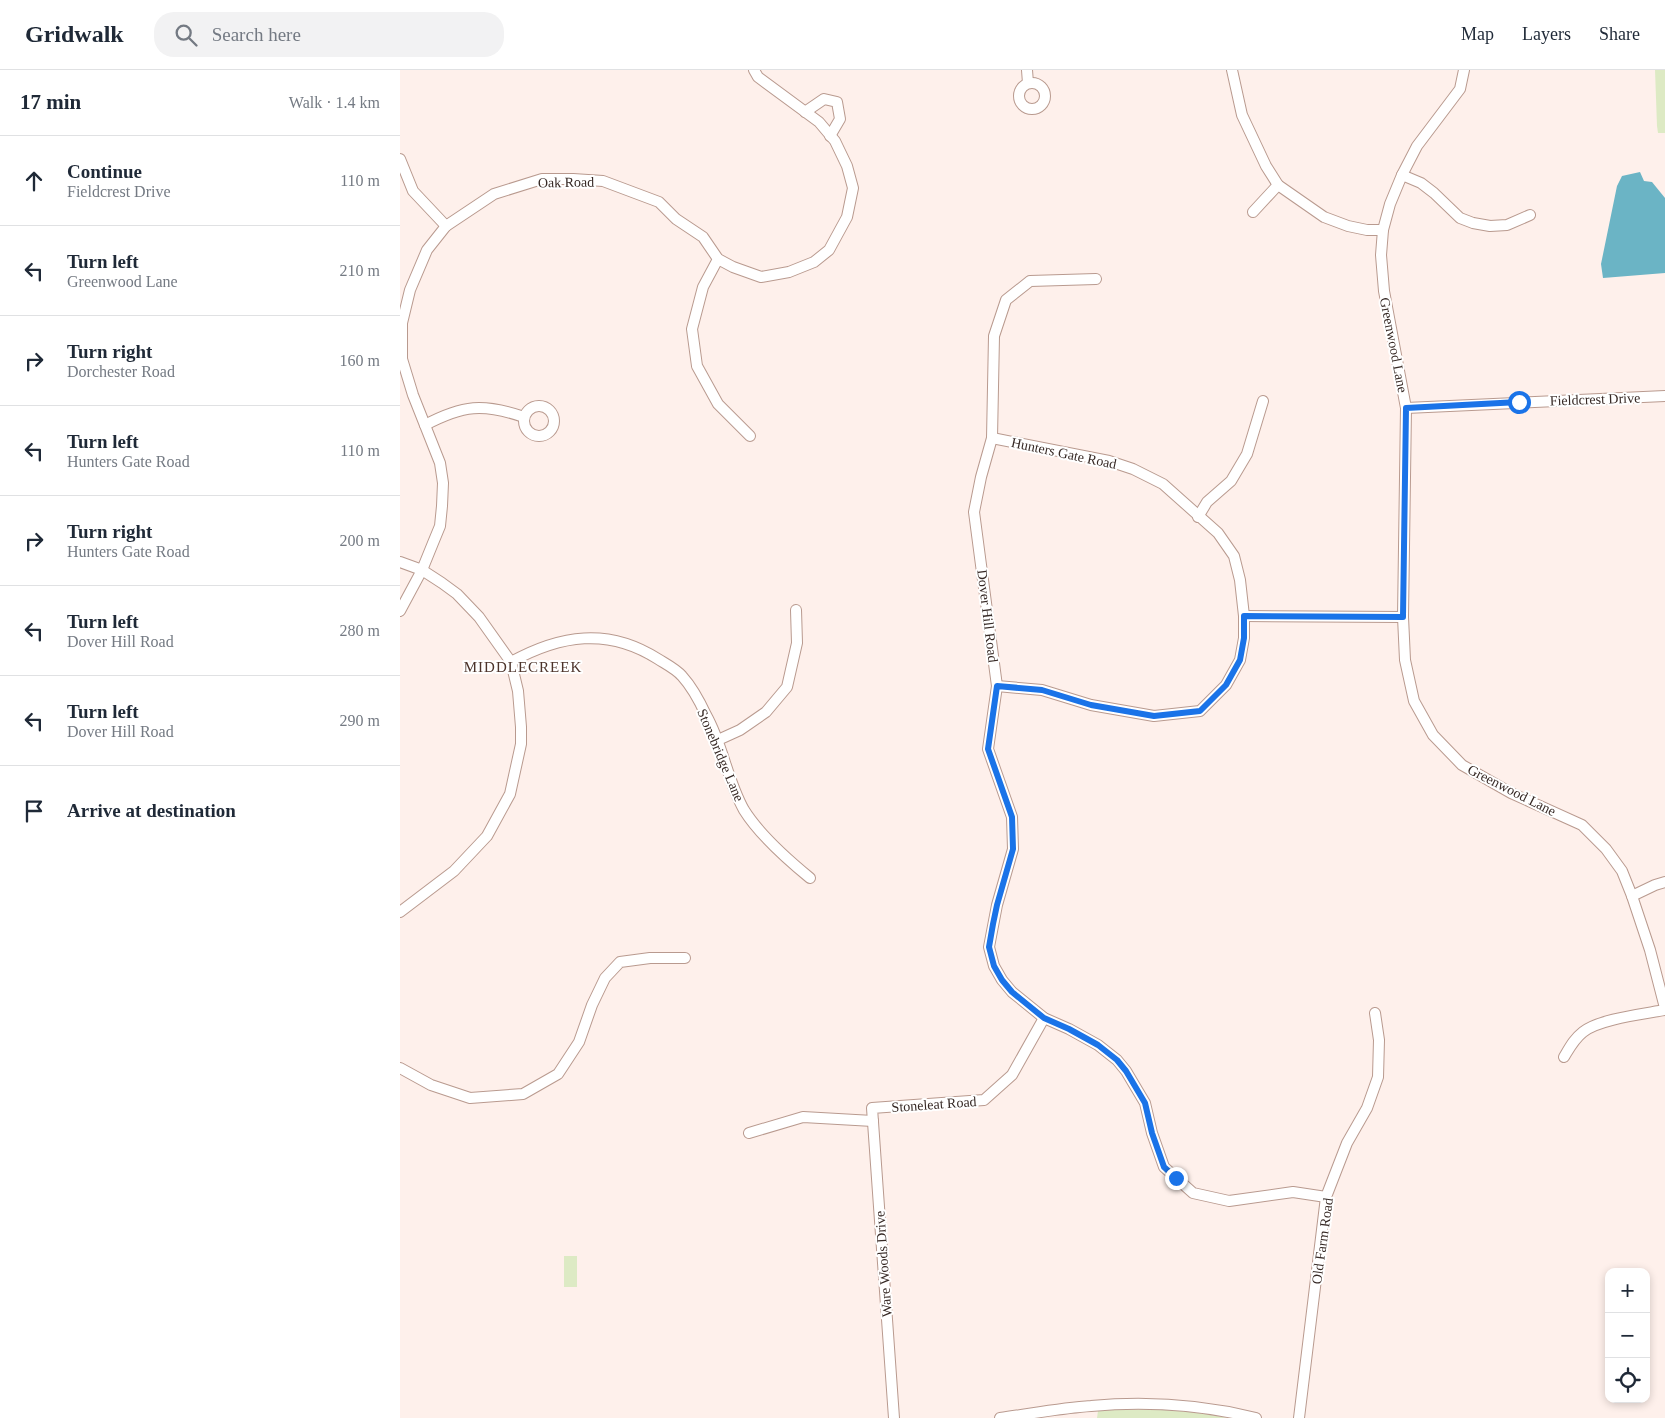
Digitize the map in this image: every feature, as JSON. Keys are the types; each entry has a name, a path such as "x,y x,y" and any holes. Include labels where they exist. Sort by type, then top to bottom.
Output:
{"street":[{"path":"750,436 718,404 697,366 692,329 703,286 718,259 733,267 761,277 789,272 814,262 829,250 847,217 853,188 847,166 835,142 819,122 758,77 754,70"},
{"path":"1027,70 1028,83"},
{"path":"1232,70 1242,115 1266,166 1278,185 1324,217 1348,226 1367,230 1383,230"},
{"name":"Greenwood Lane","path":"1464,70 1460,89 1417,146 1402,175 1390,204 1383,230 1380,255 1384,291 1406,408 1403,617 1405,660 1414,701 1433,735 1462,765 1511,793 1582,825 1606,849 1622,871 1632,896 1650,950 1665,1009"},
{"path":"805,112 824,99 837,102 840,119 830,136"},
{"path":"400,159 413,191 446,226"},
{"path":"1402,175 1421,183 1460,218 1473,223 1490,226 1507,225 1530,215"},
{"name":"Oak Road","path":"400,611 422,570 440,526 443,483 440,463 402,359 402,323 410,290 426,250 446,226 494,194 542,179 603,181 659,202 676,218 703,237 718,259"},
{"path":"1253,212 1278,185"},
{"name":"Dover Hill Road","path":"1096,279 1030,281 1006,300 994,336 992,438 974,512 997,686 988,749 1012,817 1013,849 997,905 989,947 994,966 1012,992 1044,1018 1098,1045 1117,1060 1126,1071 1145,1103 1152,1133 1164,1167 1193,1192 1229,1201 1293,1192 1326,1197"},
{"name":"Fieldcrest Drive","path":"1406,408 1665,396"},
{"path":"1198,516 1208,502 1231,481 1247,454 1263,401"},
{"path":"425,425 459,409 476,407 509,412 524,417"},
{"name":"Hunters Gate Road","path":"992,438 1109,460 1133,469 1163,484 1218,533 1234,556 1240,580 1244,616 1244,638 1240,660 1226,685 1200,711 1154,716 1091,705 1042,690 997,686"},
{"path":"400,562 422,570 442,583 479,617 511,662 518,691 521,727 518,760 510,794 487,836 454,871 400,912"},
{"path":"718,740 740,730 766,712 787,687 797,643 796,610"},
{"path":"1244,616 1403,617"},
{"name":"Stonebridge Lane","path":"511,662 529,652 578,638 596,638 627,644 646,651 682,676 707,715 718,740 732,787 745,812 785,858 810,878"},
{"path":"1632,896 1655,884 1665,882"},
{"path":"400,1068 431,1085 470,1098 523,1094 558,1074 579,1042 592,1004 605,978 620,962 650,958 685,958"},
{"path":"1564,1057 1572,1042 1584,1031 1605,1023 1665,1009"},
{"name":"Old Farm Road","path":"1299,1418 1326,1197 1347,1143 1367,1108 1378,1077 1379,1040 1376,1013"},
{"name":"Stoneleat Road","path":"872,1109 984,1100 1012,1076 1044,1018"},
{"name":"Ware Woods Drive","path":"872,1109 894,1418"},
{"path":"749,1133 804,1116 873,1122"},
{"path":"1000,1418 1091,1406 1136,1404 1185,1407 1234,1413 1256,1418"}],"green space":[{"path":"1655,70 1665,70 1665,133 1658,133"},
{"path":"564,1256 577,1256 577,1287 564,1287"},
{"path":"1158,1409 1194,1412 1228,1418 1097,1418 1098,1411"}],"water":[{"path":"1640,172 1644,181 1652,182 1665,198 1665,273 1603,278 1601,264 1617,186 1622,176"}],"district":[{"name":"MIDDLECREEK","path":"523,667"}],"route":[{"path":"1176,1178 1164,1167 1152,1133 1145,1103 1137,1087 1117,1060 1098,1045 1044,1018 1012,992 994,966 989,947 997,905 1013,849 1012,817 1000,777 988,749 997,686 1042,690 1091,705 1154,716 1200,711 1226,685 1240,660 1244,638 1244,616 1403,617 1406,408 1519,402"}]}
